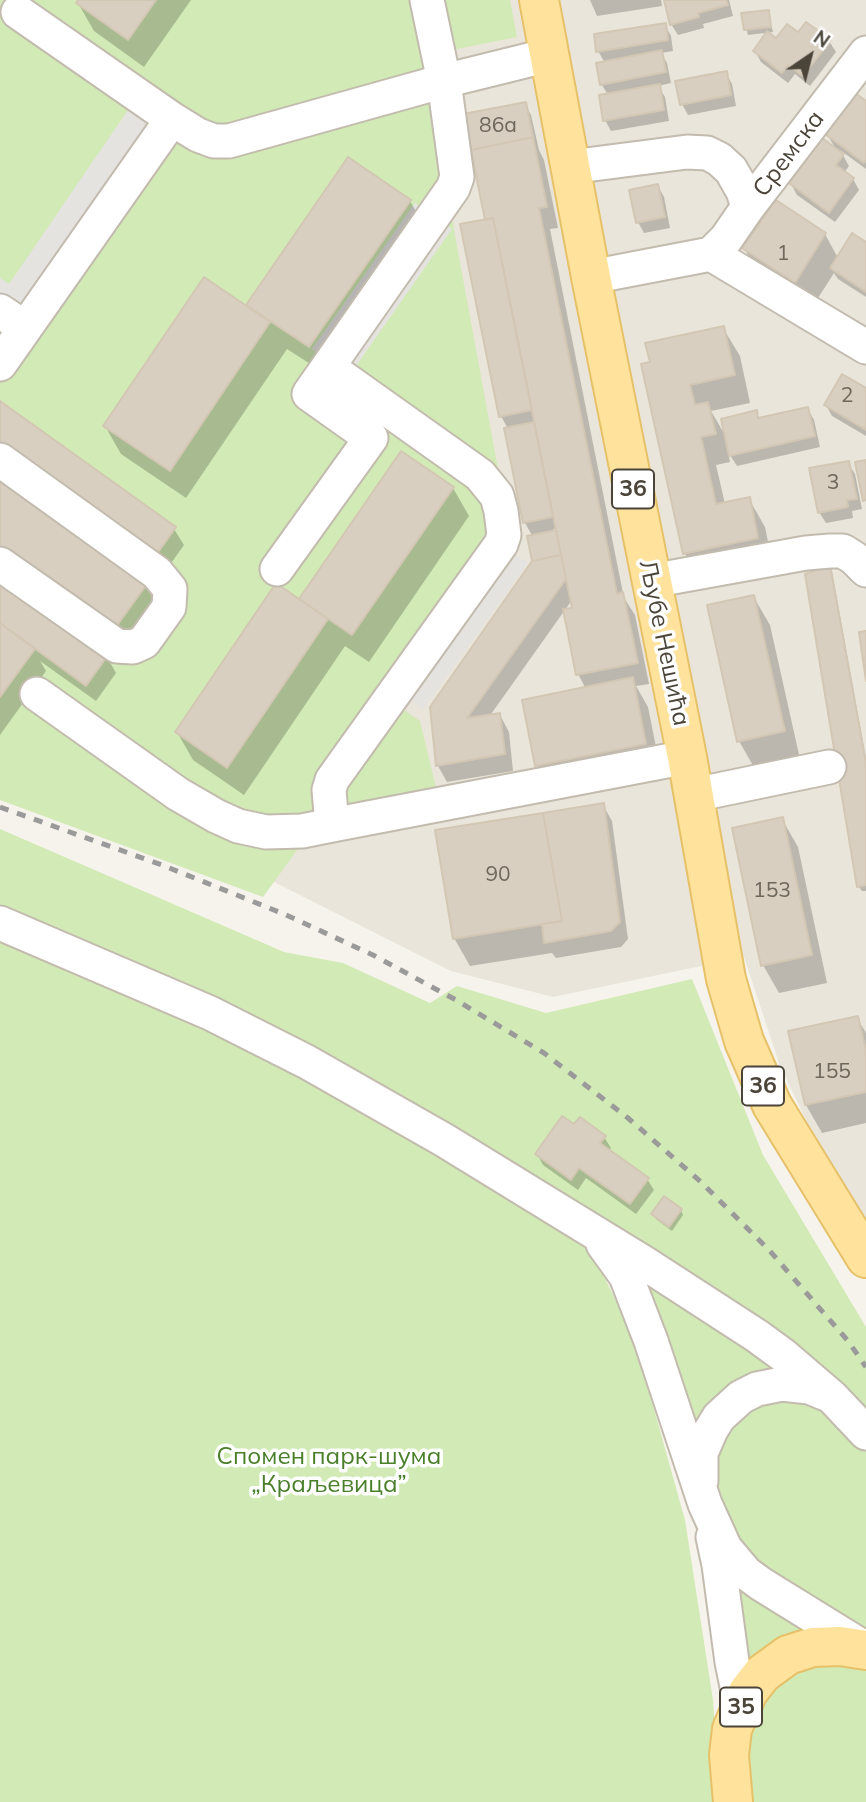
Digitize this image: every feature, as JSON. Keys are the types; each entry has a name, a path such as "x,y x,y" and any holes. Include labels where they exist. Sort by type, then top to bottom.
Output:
{"main road":[{"name":"Љубе Нешића","path":"539,0 591,277 687,757 726,979 744,1041 772,1105 866,1258"},
{"path":"820,1184 866,1210"},
{"name":"35","path":"733,1802 729,1755 732,1729 741,1706 762,1674 788,1656 822,1646 866,1649"}],"street":[{"path":"277,569 371,438 309,394 456,182 457,167 444,80 427,0"},
{"path":"18,12 172,119 208,140 229,141 444,80 549,55"},
{"name":"Сремска","path":"711,254 726,239 866,53"},
{"path":"0,364 13,319 172,119"},
{"path":"570,167 687,152 707,153 731,170 743,191 748,207"},
{"path":"591,277 711,254 866,347"},
{"path":"328,367 480,475 497,496 504,535 495,552 332,780 329,790 332,825"},
{"path":"0,460 157,573 170,589 169,607 144,642 133,647 117,646 0,564"},
{"path":"651,581 830,551 843,551 866,570"},
{"path":"37,694 178,794 216,816 266,832 302,831 687,757"},
{"path":"694,795 829,767"},
{"path":"0,923 210,1013 307,1062 444,1140 757,1336 832,1397 866,1433"},
{"path":"593,1231 626,1276 651,1341 705,1504 719,1564 732,1662 741,1706"},
{"path":"832,1397 808,1387 782,1384 757,1389 741,1397 729,1407 711,1430 700,1467 705,1504 725,1548 747,1573 866,1649"}],"shaded area":[{"path":"0,0 866,0 866,1227 821,1151 780,1066 744,957 553,997 451,971 234,862"},
{"path":"128,110 150,125 0,341 0,278 9,284"},
{"path":"415,203 452,229 349,376 312,349"},
{"path":"503,546 528,563 423,709 399,691"}],"green space":[{"path":"0,0 510,0 517,37 422,56 512,545 395,704 420,721 437,792 303,842 263,897 0,800"},
{"name":"Спомен парк-шума „Краљевица”","path":"0,829 284,952 343,963 430,1003 457,986 546,1013 692,979 763,1155 866,1327 866,1802 742,1802 688,1408 591,1249 635,1341 685,1520 713,1700 720,1802 0,1802"}],"building":[{"path":"78,0 156,0 128,40 76,3"},
{"path":"664,0 726,0 728,5 698,13 699,17 670,25"},
{"path":"769,10 771,27 744,30 741,13"},
{"path":"806,22 831,40 803,76 788,65 782,73 753,51 767,31 776,38 787,24 798,32"},
{"path":"666,23 668,40 596,52 594,34"},
{"path":"662,50 666,72 600,85 596,63"},
{"path":"727,71 731,95 680,105 675,81"},
{"path":"660,84 664,110 603,121 599,95"},
{"path":"855,93 866,101 864,163 825,134"},
{"path":"526,102 533,137 471,150 463,114"},
{"path":"533,137 547,207 539,208 617,594 623,592 638,663 576,675 563,609 572,608 493,218 485,220 471,150"},
{"path":"822,138 844,154 836,165 854,178 829,213 789,183"},
{"path":"348,157 411,200 309,347 246,305"},
{"path":"658,184 665,217 636,223 629,190"},
{"path":"776,200 826,233 795,283 742,248"},
{"path":"493,218 532,410 499,417 460,224"},
{"path":"852,233 866,242 866,292 830,268"},
{"path":"204,277 270,322 170,471 103,426"},
{"path":"724,326 735,375 690,385 695,405 708,402 716,434 701,437 716,504 750,497 758,538 683,554 641,364 650,362 645,343"},
{"path":"842,374 866,388 866,430 824,405"},
{"path":"0,401 176,527 154,558 0,447"},
{"path":"808,407 815,436 729,456 721,419 757,410 758,418"},
{"path":"534,422 553,517 523,523 504,428"},
{"path":"401,451 454,487 352,635 299,599"},
{"path":"866,460 866,500 863,501 855,462"},
{"path":"849,461 857,499 847,500 848,507 818,513 809,468"},
{"path":"0,478 147,584 113,631 0,549"},
{"path":"556,530 561,555 532,561 527,536"},
{"path":"561,555 566,579 467,718 500,713 505,754 436,766 430,707 532,561"},
{"path":"830,565 866,763 866,885 857,887 805,574"},
{"path":"0,577 108,655 86,686 0,623"},
{"path":"276,583 328,619 227,768 175,732"},
{"path":"754,595 785,731 737,742 707,605"},
{"path":"0,623 35,649 0,697"},
{"path":"866,631 866,681 859,632"},
{"path":"633,677 646,744 535,766 522,700"},
{"path":"604,803 620,922 611,931 544,943 542,924 562,921 543,813"},
{"path":"543,813 562,921 453,939 435,830"},
{"path":"783,817 812,955 761,966 732,828"},
{"path":"858,1016 866,1051 866,1092 805,1105 788,1031"},
{"path":"562,1116 574,1124 580,1117 606,1136 600,1143 649,1178 630,1204 579,1168 571,1180 535,1154"},
{"path":"664,1196 682,1209 669,1227 651,1214"}],"railway":[{"path":"0,807 162,865 284,914 373,955 456,1000 544,1053 628,1118 701,1182 769,1250 848,1341 866,1367"}]}
